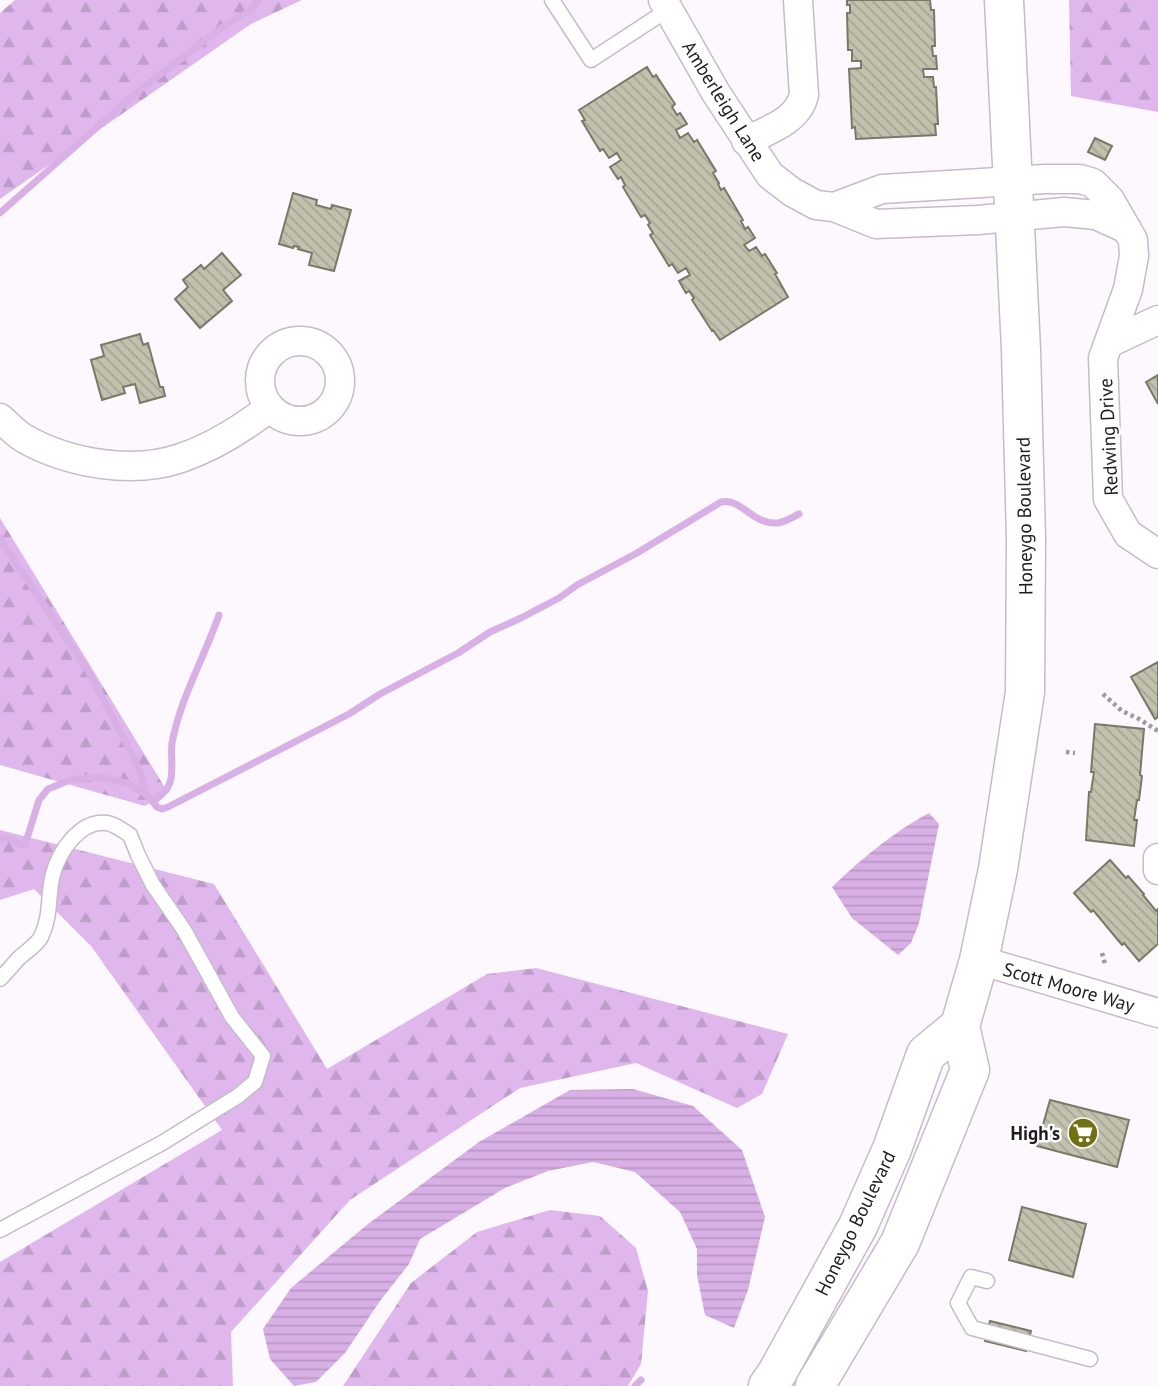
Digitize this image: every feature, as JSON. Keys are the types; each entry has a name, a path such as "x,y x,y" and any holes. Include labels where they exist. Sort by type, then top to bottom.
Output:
{"main road":[{"name":"Honeygo Boulevard","path":"815,1386 900,1242 970,1070 960,1026 979,960 998,869 1025,692 1026,539 1021,350 1004,0"},
{"name":"Honeygo Boulevard","path":"768,1386 858,1226 892,1149 926,1054 960,1026"}],"street":[{"path":"746,141 791,118 802,104 804,95 798,0"},
{"name":"Amberleigh Lane","path":"666,5 746,141 770,175 792,192 816,205 834,207 882,189 987,219 1013,198"},
{"name":"Amberleigh Lane","path":"929,204 1013,198"},
{"name":"Redwing Drive","path":"1013,198 1064,212 1096,215 1127,229 1133,240 1134,256 1128,289 1103,358 1108,499 1128,534 1158,554"},
{"path":"1109,343 1158,320"},
{"path":"0,418 22,437 72,458 110,465 144,465 179,459 215,444 269,408"},
{"path":"1158,858 1158,870"},
{"name":"Scott Moore Way","path":"979,960 1158,1013"}],"lane":[{"path":"552,0 591,60 666,5"},
{"path":"0,979 39,941 49,911 52,876 56,864 73,837 83,827 106,823 130,835 153,885 184,930 232,1017 263,1056 255,1082 238,1096 162,1143 0,1230"},
{"path":"987,1281 971,1277 958,1303 972,1328 1090,1359"}],"path":[{"path":"1103,694 1122,711 1158,731"},
{"path":"1066,752 1075,753"},
{"path":"1102,953 1105,964"}],"green space":[{"path":"15,0 302,0 251,24 0,199 0,13"},
{"path":"1069,0 1158,0 1158,112 1071,96"},
{"path":"0,518 167,791 145,806 0,765"},
{"path":"0,830 214,884 327,1069 487,974 536,968 788,1034 762,1094 737,1108 636,1063 520,1088 350,1200 231,1332 233,1386 0,1386 0,1262 222,1130 91,946 34,889 0,900"},
{"path":"550,1210 600,1216 636,1248 648,1291 641,1364 628,1386 343,1386 411,1283 477,1232"}],"shaded area":[{"path":"929,813 939,824 919,923 911,943 898,955 852,918 832,887 878,847"},
{"path":"633,1089 693,1106 742,1150 765,1217 748,1290 734,1328 705,1315 697,1275 697,1249 680,1212 635,1172 593,1162 548,1171 505,1188 420,1239 409,1264 345,1353 316,1382 294,1386 270,1359 263,1329 291,1288 368,1224 479,1142 570,1090"}],"building":[{"path":"847,0 930,0 931,10 934,10 935,46 932,46 937,69 923,69 924,77 933,77 936,87 936,135 856,139 855,127 852,128 849,69 861,68 861,61 852,61 852,50 848,50 847,13 850,13 850,5 847,5"},
{"path":"647,67 653,77 656,75 675,104 672,107 677,115 680,113 687,124 676,130 680,138 688,133 694,142 697,140 716,171 713,173 721,190 724,188 743,220 741,221 745,229 748,227 755,238 744,245 749,251 756,247 762,256 765,254 788,297 720,340 692,300 694,298 689,291 686,293 679,281 690,275 686,268 678,273 672,264 669,266 650,235 653,233 648,225 650,223 645,215 641,217 623,187 625,185 621,177 618,179 610,167 621,160 617,153 609,158 603,149 600,151 582,121 585,120 579,110"},
{"path":"1095,138 1112,146 1105,160 1088,152"},
{"path":"293,193 317,200 316,205 331,209 332,205 351,210 334,271 309,265 312,253 298,249 299,247 279,244"},
{"path":"222,253 241,275 223,290 232,301 200,328 175,299 188,287 183,280 201,265 204,269"},
{"path":"140,334 143,345 148,343 165,396 140,403 135,384 123,387 125,393 102,400 91,360 104,356 101,345"},
{"path":"1158,375 1158,404 1146,382"},
{"path":"1158,662 1158,717 1155,719 1131,677"},
{"path":"1095,724 1144,729 1142,776 1134,820 1137,820 1134,846 1086,840 1089,792 1094,772 1091,772"},
{"path":"1110,860 1126,878 1128,876 1156,911 1158,909 1158,944 1139,961 1074,893"},
{"name":"High's","path":"1050,1100 1129,1120 1117,1167 1037,1146"},
{"path":"1022,1207 1086,1224 1073,1277 1009,1260"},
{"path":"990,1321 1031,1331 1026,1351 985,1341"}],"waterway":[{"path":"0,213 137,92 228,23 250,11 258,0"},
{"path":"0,840 6,838 25,845 39,800 48,789 70,780 99,777 127,783 147,795 157,807 168,807 349,714 490,632 559,598 721,502 735,504 769,523 778,523 799,514"},
{"path":"0,539 87,669 134,758 146,795"},
{"path":"153,802 165,791 170,781 172,743 176,727 186,695 219,615"},
{"path":"635,1386 641,1380"}],"place":[{"name":"High's","path":"1083,1133"}]}
